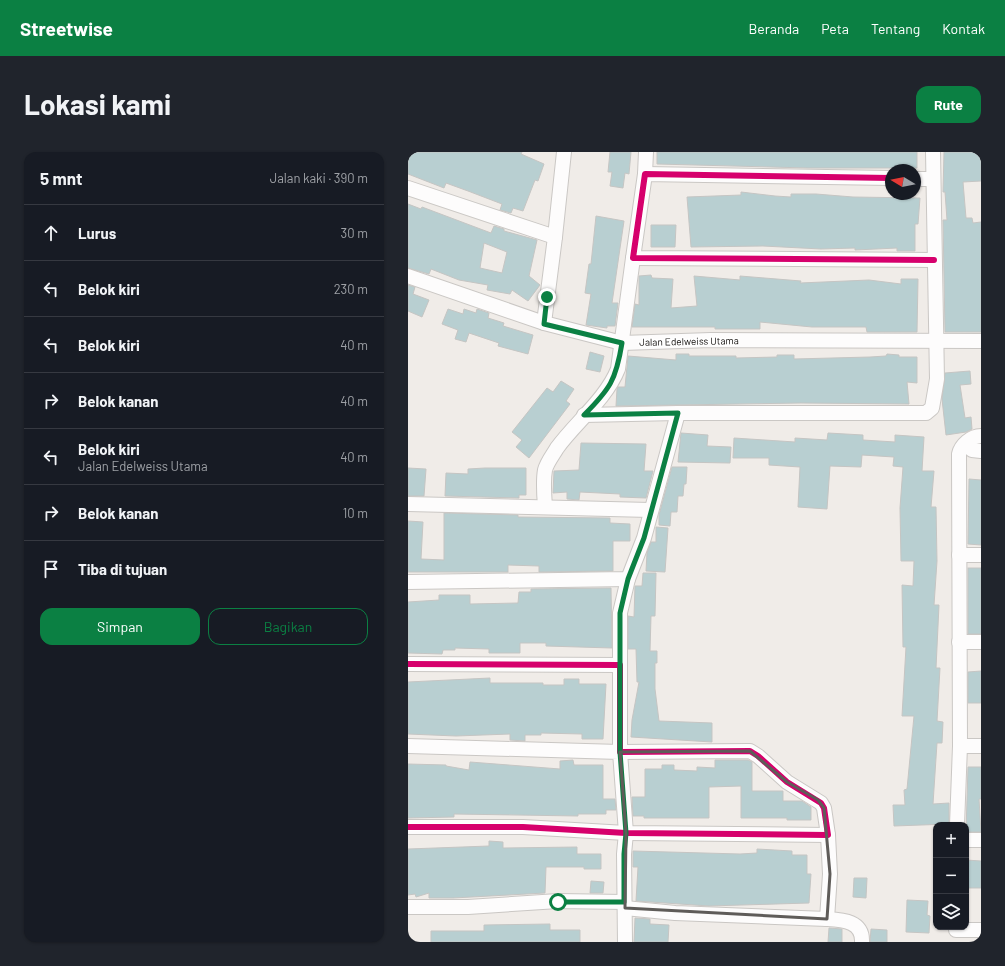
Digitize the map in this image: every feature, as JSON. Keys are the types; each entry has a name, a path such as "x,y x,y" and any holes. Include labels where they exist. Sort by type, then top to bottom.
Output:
{"street":[{"path":"544,506 545,469 567,435 600,398 614,379 618,369 645,174 646,152"},
{"path":"584,415 678,413 926,413 932,408 937,378 932,152"},
{"path":"544,324 556,237 560,153"},
{"path":"645,174 885,178"},
{"path":"921,179 933,179"},
{"path":"408,188 556,237"},
{"path":"633,258 934,260"},
{"name":"Jalan Edelweiss Utama","path":"408,276 544,324 622,343 711,340 981,342"},
{"path":"625,942 624,854 626,833 620,752 620,613 628,579 644,538 650,510 678,413"},
{"path":"958,822 960,746 959,454 961,447 972,437 981,436"},
{"path":"966,444 972,450 981,451"},
{"path":"408,504 544,506 650,510"},
{"path":"959,556 981,555"},
{"path":"408,582 628,579"},
{"path":"959,642 981,642"},
{"path":"408,664 620,665"},
{"path":"408,746 620,752 750,751 758,756 787,782 821,803 824,808 828,835 830,874 827,919"},
{"path":"960,746 981,746"},
{"path":"408,827 522,827 626,833 828,835"},
{"path":"969,840 981,840"},
{"path":"408,907 468,907 558,902 625,905 675,913 847,920 854,924 859,930 862,942"},
{"path":"956,933 981,930"}],"highlighted area":[{"path":"750,751 787,782 818,800 824,808 830,874 827,919 625,908 626,833 620,752"}],"building":[{"path":"408,152 522,152 521,154 544,164 538,181 535,180 523,211 513,208 511,213 500,210 502,204 468,191 446,183 444,188 408,174"},
{"path":"610,152 631,152 629,174 625,173 623,188 610,186 612,172 608,172"},
{"path":"657,152 917,152 917,164 885,164 885,168 808,168 657,164"},
{"path":"944,152 981,152 981,181 963,182 966,218 972,218 973,223 981,222 981,332 945,332 943,220 947,220 945,192 943,192"},
{"path":"741,192 791,197 791,194 816,194 885,197 885,200 920,200 918,224 915,224 915,251 897,251 897,248 855,250 855,248 821,249 763,246 691,247 687,197 741,195"},
{"path":"408,204 421,209 422,207 491,233 494,226 504,229 504,231 537,240 529,276 540,285 528,301 512,290 510,294 487,290 488,285 459,280 431,269 429,274 408,268","holes":["484,243 507,252 502,273 480,268"]},
{"path":"596,216 624,221 612,303 618,303 615,326 607,326 607,328 586,325 591,294 585,293 589,264 591,264"},
{"path":"651,225 676,225 675,247 651,247"},
{"path":"651,275 652,278 673,279 671,308 697,306 694,276 740,280 740,276 801,281 800,283 869,280 901,284 901,279 918,279 917,332 867,332 866,327 812,327 760,322 760,329 715,329 715,327 632,327 635,304 639,305 639,276"},
{"path":"408,285 415,287 413,294 429,300 422,317 408,311"},
{"path":"448,309 463,314 464,309 476,313 477,309 489,313 488,318 504,323 503,326 533,335 528,354 498,346 499,343 469,333 466,342 455,339 458,330 442,324"},
{"path":"590,352 604,356 600,372 586,369"},
{"path":"676,354 689,354 689,356 736,356 736,358 794,355 794,359 870,357 886,356 887,354 899,355 899,357 917,357 917,383 907,382 909,404 801,403 616,406 617,389 618,387 625,387 628,356 676,360"},
{"path":"970,371 971,384 960,385 965,418 971,417 972,429 966,432 946,435 942,399 945,373"},
{"path":"561,381 574,389 566,401 570,404 529,458 516,447 522,440 512,432 547,388 553,392"},
{"path":"681,433 708,435 707,446 731,447 730,463 678,462"},
{"path":"828,433 863,435 863,440 895,442 895,435 924,437 922,471 934,471 931,507 936,507 937,561 934,605 939,605 936,668 940,668 937,721 943,722 942,743 937,743 933,804 949,803 949,822 933,822 933,825 894,826 893,805 905,805 904,790 907,789 914,716 902,716 906,647 903,647 902,585 913,586 914,561 901,561 900,508 903,467 893,466 894,457 862,455 861,467 830,466 827,509 798,507 800,467 769,465 769,458 733,458 734,438 795,442 795,438 827,440"},
{"path":"581,443 646,444 644,471 653,471 646,498 620,497 620,494 580,492 579,500 567,499 567,492 553,493 554,471 579,470"},
{"path":"672,467 687,467 686,484 684,484 683,496 678,496 677,512 671,512 670,526 659,525 659,515"},
{"path":"408,468 426,469 424,496 408,496"},
{"path":"526,468 526,495 519,495 519,498 445,496 446,473 468,474 468,469"},
{"path":"969,479 981,480 981,545 968,544"},
{"path":"444,513 518,515 518,517 610,518 610,523 630,524 630,541 613,541 613,571 539,572 539,566 508,565 508,572 408,572 408,521 423,522 421,559 444,560"},
{"path":"656,527 668,528 665,572 646,571 647,553 651,542 656,542"},
{"path":"968,568 981,568 981,634 968,634"},
{"path":"643,573 656,573 655,616 651,616 650,651 657,651 657,663 655,663 655,689 659,721 712,723 712,742 631,737 632,720 639,682 637,682 636,649 628,649 628,616 634,617 635,586 642,586"},
{"path":"611,588 612,648 546,646 546,643 520,643 520,653 489,653 489,649 455,648 455,650 443,650 442,654 408,653 408,602 439,600 439,595 470,595 470,604 518,603 519,592 531,592 531,589"},
{"path":"981,671 981,703 968,703 968,672"},
{"path":"490,678 490,683 543,683 543,685 564,685 564,679 579,679 579,684 606,684 603,739 582,739 582,734 541,733 541,735 525,735 525,741 510,740 510,734 456,736 408,734 408,682"},
{"path":"573,760 574,765 603,765 603,799 615,799 616,810 606,810 606,814 578,814 578,816 454,814 454,817 408,818 408,764 446,765 469,770 470,762 560,769 560,761"},
{"path":"715,760 748,760 752,762 752,791 783,791 783,801 802,801 811,807 811,820 787,820 787,818 741,818 741,786 709,787 709,818 644,818 644,816 633,816 632,797 645,797 645,769 662,769 662,765 674,765 674,770 697,771 697,767 715,768"},
{"path":"968,767 981,767 981,799 979,799 981,832 969,832 969,822 966,822"},
{"path":"489,841 503,842 503,848 577,847 577,854 601,854 601,869 584,869 584,867 546,867 545,893 453,898 429,898 429,893 416,897 415,894 408,895 408,849 489,846"},
{"path":"757,849 792,851 792,855 807,855 807,874 811,874 809,903 709,906 636,901 638,867 633,867 633,851 740,854 757,853"},
{"path":"969,860 981,861 981,888 969,888"},
{"path":"854,878 867,878 866,898 853,897"},
{"path":"591,881 604,882 603,893 590,893"},
{"path":"907,900 928,901 927,915 930,916 929,933 906,932"},
{"path":"635,918 650,919 650,924 669,925 668,942 634,942"},
{"path":"550,924 550,930 580,930 580,942 431,942 431,931 484,931 484,925"},
{"path":"829,928 842,929 842,942 828,942"},
{"path":"871,929 887,930 887,942 870,942"}],"cycle path":[{"path":"885,178 645,174 633,258 934,260"},
{"path":"408,664 620,665 620,752 750,751 758,756 787,782 821,803 824,808 828,835 626,833 523,827 408,827"}],"route":[{"path":"547,297 544,324 622,343 618,369 614,379 600,398 584,415 678,413 650,510 644,538 628,579 620,613 620,752 626,833 624,854 624,902 558,902"}]}
